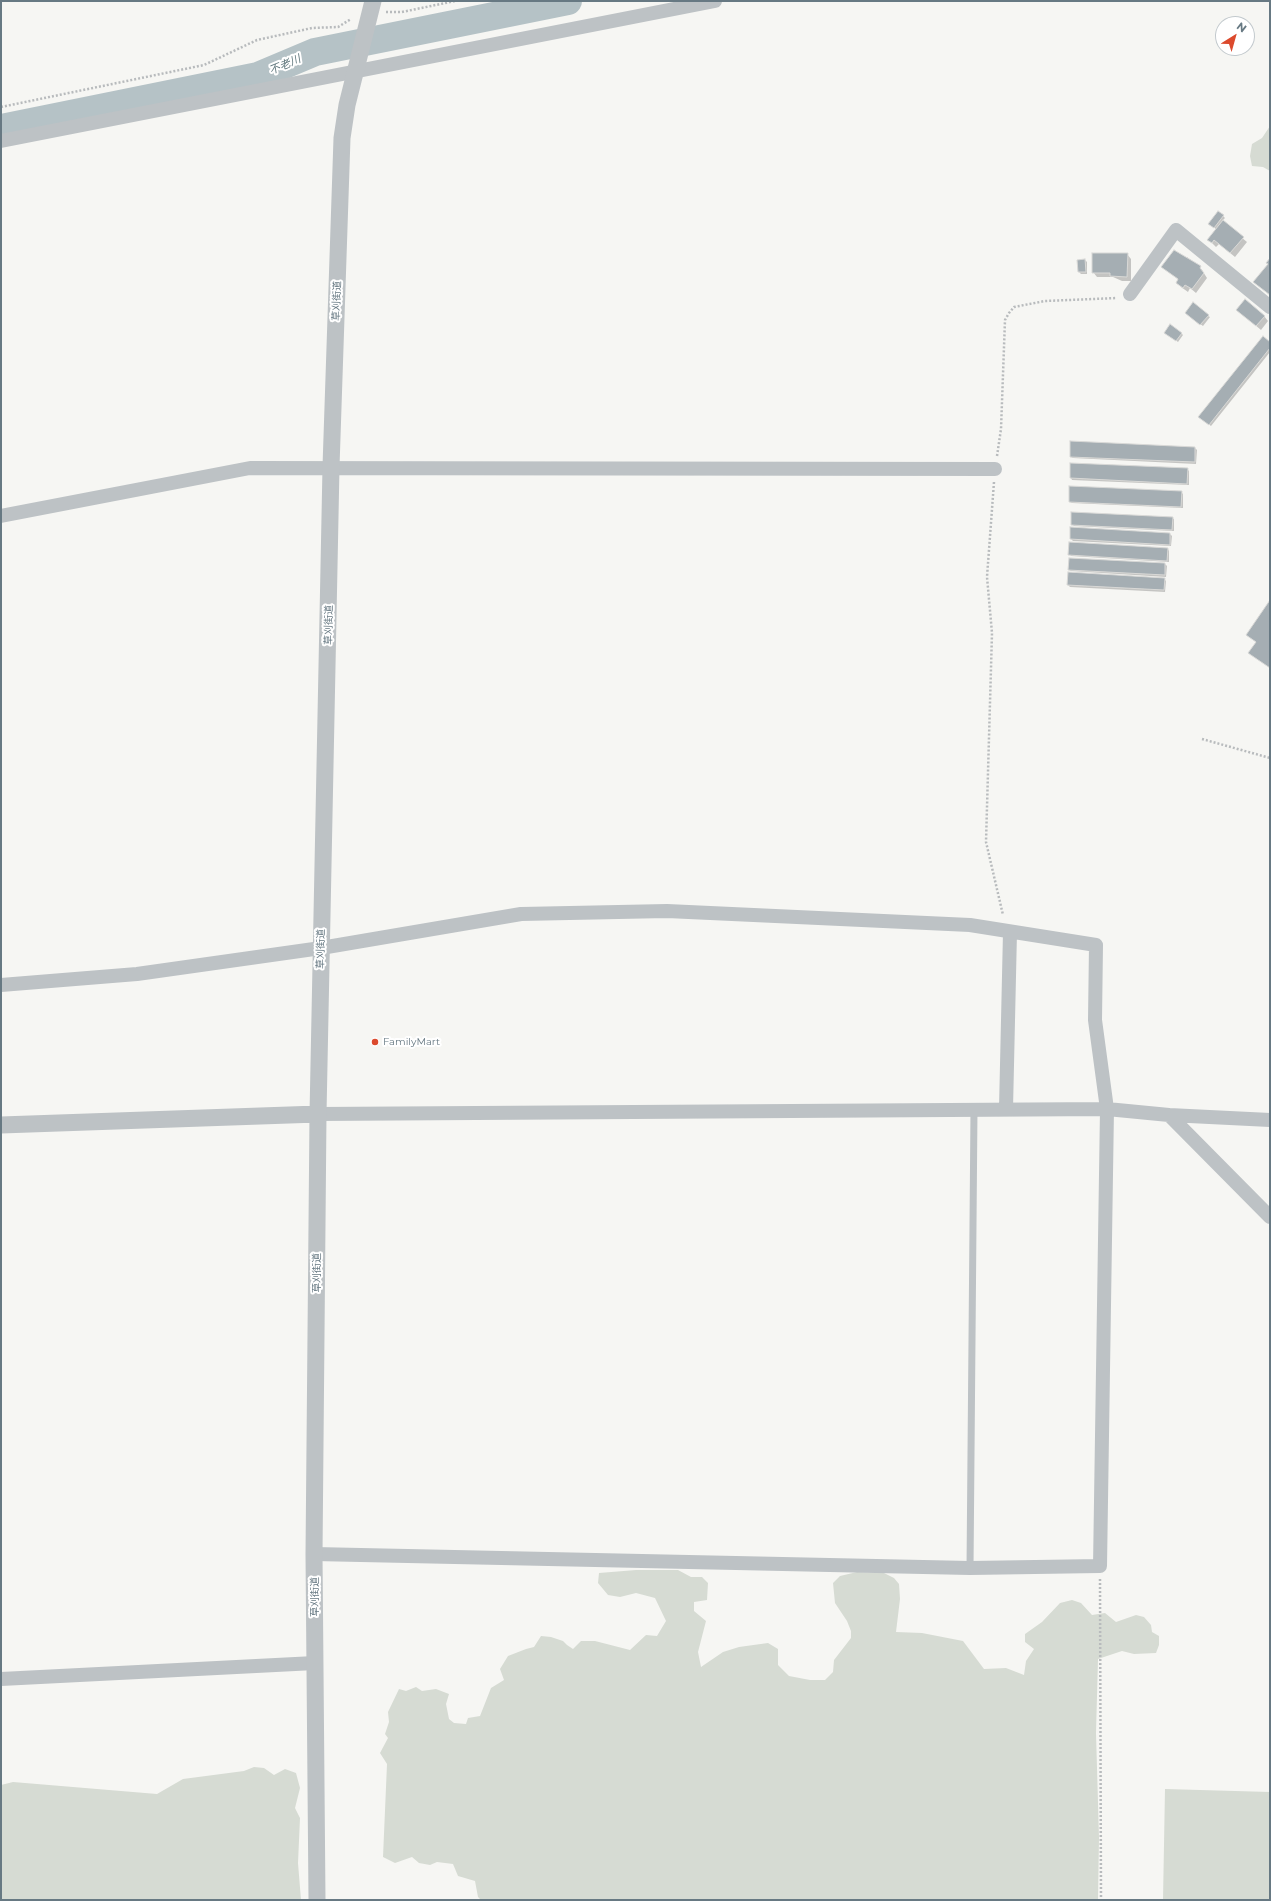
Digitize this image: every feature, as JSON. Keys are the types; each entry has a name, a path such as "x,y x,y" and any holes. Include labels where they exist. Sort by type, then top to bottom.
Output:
{"street":[{"path":"1,140 356,66 715,1"},
{"name":"草刈街道","path":"318,1900 314,1554 318,1114 332,467 342,138 347,105 370,10"},
{"path":"1130,294 1176,230 1270,307"},
{"path":"1,516 250,468 995,469"},
{"path":"1,985 137,974 321,948 521,914 667,911 970,925 1096,945 1094,1020 1107,1109 1100,1566 970,1568 314,1554"},
{"path":"1006,1109 1008,931"},
{"path":"1,1125 318,1114 1006,1109 1107,1109 1169,1115 1270,1120"},
{"path":"1169,1115 1270,1217"},
{"path":"1,1679 315,1663"}],"lane":[{"path":"970,1568 974,1110"}],"path":[{"path":"1,107 204,65 257,40 312,28 338,27 356,16 370,10 402,12 455,1"},
{"path":"1008,931 986,842 992,633 987,577 995,469 1002,429 1006,320 1009,312 1014,307 1045,301 1121,298 1130,294"},
{"path":"1202,739 1270,758"},
{"path":"1100,1566 1101,1900"}],"shaded area":[{"path":"1270,126 1270,171 1263,167 1252,166 1250,156 1252,144 1262,138"},
{"path":"636,1570 678,1570 691,1577 702,1577 708,1583 707,1600 694,1602 694,1611 706,1621 698,1652 701,1667 723,1652 739,1647 768,1643 778,1649 778,1665 789,1676 810,1680 825,1680 833,1672 834,1660 851,1638 851,1631 847,1621 835,1603 833,1583 840,1576 857,1572 884,1573 894,1578 899,1584 900,1599 896,1632 922,1633 963,1641 984,1669 1006,1668 1024,1675 1026,1661 1034,1649 1025,1642 1025,1634 1042,1622 1060,1603 1072,1600 1081,1603 1092,1615 1105,1613 1116,1622 1136,1615 1144,1617 1151,1625 1152,1632 1159,1636 1159,1645 1156,1653 1134,1654 1122,1651 1098,1659 1096,1733 1099,1838 1098,1900 481,1900 478,1897 475,1881 458,1876 453,1864 437,1862 430,1865 419,1863 412,1857 395,1863 383,1857 387,1764 380,1753 388,1738 385,1734 389,1722 388,1712 399,1689 406,1691 416,1687 422,1691 436,1689 449,1694 446,1704 449,1719 454,1723 466,1724 468,1718 480,1716 491,1688 504,1680 500,1669 508,1656 534,1647 541,1636 551,1637 563,1641 573,1649 581,1641 595,1641 630,1650 646,1635 657,1636 666,1621 655,1598 636,1593 620,1597 608,1595 598,1583 599,1573"},
{"path":"254,1767 264,1768 274,1775 285,1769 296,1773 300,1788 295,1808 300,1818 298,1863 301,1900 1,1900 1,1785 13,1782 157,1794 183,1779 244,1771"},
{"path":"1165,1789 1270,1792 1270,1900 1163,1900"}],"building":[{"path":"1218,211 1224,215 1214,228 1208,224"},
{"path":"1223,220 1244,237 1230,253 1214,240 1212,243 1207,240"},
{"path":"1174,250 1201,266 1200,268 1204,273 1192,289 1185,285 1183,288 1176,283 1178,279 1161,267"},
{"path":"1092,253 1128,253 1127,277 1110,276 1110,273 1092,273"},
{"path":"1270,258 1270,295 1253,282 1268,264 1266,263"},
{"path":"1085,259 1086,272 1078,272 1077,260"},
{"path":"1245,299 1265,316 1256,326 1236,310"},
{"path":"1193,302 1209,315 1200,325 1185,313"},
{"path":"1170,324 1182,333 1176,341 1164,333"},
{"path":"1263,336 1270,342 1270,348 1209,425 1198,417"},
{"path":"1070,441 1195,447 1195,462 1070,457"},
{"path":"1070,463 1188,468 1187,484 1070,478"},
{"path":"1069,486 1182,491 1181,507 1069,502"},
{"path":"1071,512 1173,517 1172,530 1071,525"},
{"path":"1070,527 1170,533 1170,545 1070,539"},
{"path":"1069,542 1168,548 1167,561 1068,555"},
{"path":"1069,558 1165,563 1165,575 1068,570"},
{"path":"1068,572 1165,578 1164,590 1067,585"},
{"path":"1270,600 1270,668 1248,653 1256,642 1246,635"}],"waterway":[{"name":"不老川","path":"1,128 258,76 315,52 568,1"}],"place":[{"name":"FamilyMart","path":"375,1042"}]}
